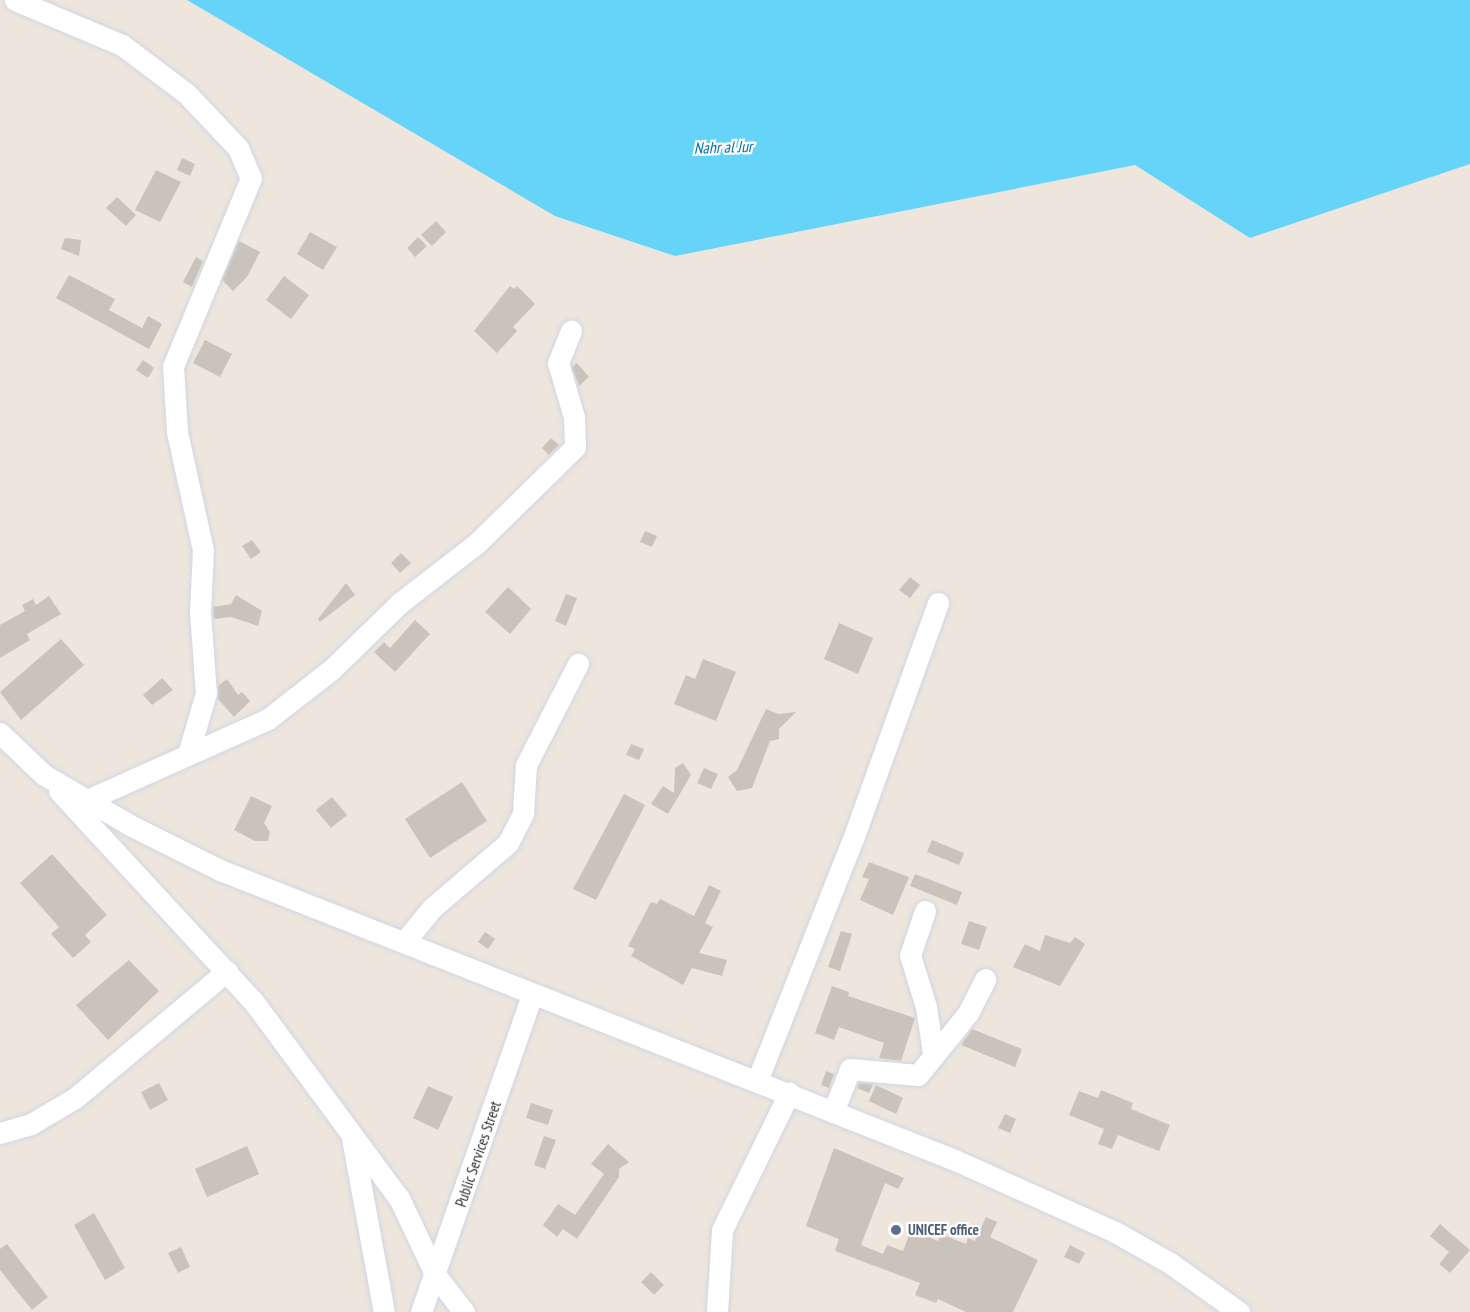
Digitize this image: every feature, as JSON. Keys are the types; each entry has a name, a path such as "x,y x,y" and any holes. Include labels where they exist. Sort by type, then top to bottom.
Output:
{"street":[{"path":"15,0 122,45 186,93 238,148 251,178 173,366 177,432 203,550 200,612 206,693 188,754"},
{"path":"87,800 268,719 332,669 401,602 477,543 575,447 574,417 558,363 571,331"},
{"path":"757,1081 853,839 938,603"},
{"path":"405,941 432,908 508,843 523,814 526,765 578,664"},
{"path":"0,733 44,775 227,971 399,1198 436,1276 464,1312"},
{"path":"44,775 220,870 405,941 532,995 789,1093 955,1160 1115,1232 1170,1263 1238,1312"},
{"path":"925,911 910,955 926,1007 933,1053"},
{"path":"0,1133 31,1124 75,1098 227,971"},
{"path":"833,1112 850,1069 918,1075 933,1053 968,1013 985,979"},
{"name":"Public Services Street","path":"422,1312 532,995"},
{"path":"717,1312 722,1230 789,1093"},
{"path":"350,1132 384,1312"}],"water":[{"name":"Nahr al Jur","path":"187,0 1470,0 1470,164 1250,238 1135,165 675,256 555,216"}],"building":[{"path":"182,158 195,164 190,176 177,170"},
{"path":"156,170 181,182 160,222 135,210"},
{"path":"117,197 136,215 126,226 106,208"},
{"path":"436,221 446,232 432,246 421,235"},
{"path":"310,232 337,247 323,270 297,254"},
{"path":"418,237 427,246 415,257 407,248"},
{"path":"65,238 81,240 79,256 61,249"},
{"path":"239,241 260,252 247,277 233,291 222,280"},
{"path":"196,257 203,261 192,287 183,282"},
{"path":"69,275 115,299 109,310 142,328 148,316 162,324 149,349 56,298"},
{"path":"284,276 309,295 291,319 266,300"},
{"path":"510,286 514,289 517,286 535,304 513,327 517,331 497,353 474,331"},
{"path":"205,340 232,354 220,377 193,363"},
{"path":"143,360 154,368 148,378 136,370"},
{"path":"577,363 589,377 579,386 572,367"},
{"path":"551,438 559,445 549,455 542,448"},
{"path":"645,531 657,536 652,547 640,542"},
{"path":"252,540 261,552 251,559 242,546"},
{"path":"401,553 411,563 400,573 391,563"},
{"path":"910,577 920,585 910,598 899,590"},
{"path":"346,583 355,595 320,622 318,619"},
{"path":"508,587 531,609 510,634 485,612"},
{"path":"566,594 577,598 566,626 555,621"},
{"path":"236,595 262,611 258,626 231,617 214,619 213,607 231,604"},
{"path":"49,596 61,614 27,634 30,640 0,658 0,625 25,611 22,605 33,599 36,605"},
{"path":"415,620 430,634 395,672 374,652 384,642 390,648"},
{"path":"839,623 873,638 858,674 824,659"},
{"path":"61,639 84,665 21,720 0,692"},
{"path":"703,659 736,672 716,721 674,704 686,675 695,679"},
{"path":"162,678 173,690 152,705 143,695"},
{"path":"227,679 238,695 242,692 250,701 234,717 218,699 218,686"},
{"path":"766,709 778,714 796,712 779,729 779,739 770,741 752,788 737,791 728,777 737,770"},
{"path":"631,744 644,749 639,760 626,755"},
{"path":"683,763 691,775 668,814 651,804 663,786 674,793 675,768"},
{"path":"704,768 718,774 711,789 697,783"},
{"path":"462,782 487,821 430,858 405,819"},
{"path":"624,794 645,805 596,900 573,889"},
{"path":"251,796 272,806 264,823 270,832 268,841 255,841 234,830"},
{"path":"332,797 347,815 331,828 316,810"},
{"path":"932,840 964,853 959,865 927,852"},
{"path":"52,854 107,915 85,935 91,942 73,958 51,934 59,927 20,883"},
{"path":"869,862 909,877 893,915 860,900 869,879 862,877"},
{"path":"915,874 962,892 957,905 910,886"},
{"path":"709,885 721,891 705,923 713,927 699,953 727,960 722,976 692,968 683,985 631,956 635,949 628,946 651,902 657,904 660,899 694,916"},
{"path":"969,921 987,927 979,950 961,944"},
{"path":"841,931 852,934 840,971 828,967"},
{"path":"485,932 495,939 488,949 478,942"},
{"path":"1045,935 1070,943 1075,937 1085,944 1060,986 1013,967 1025,944 1040,951"},
{"path":"129,960 159,991 108,1040 76,1005"},
{"path":"832,986 849,992 848,996 915,1018 901,1061 879,1058 884,1043 839,1027 834,1040 815,1033"},
{"path":"972,1029 1022,1049 1015,1067 961,1045"},
{"path":"826,1071 834,1074 829,1088 821,1085"},
{"path":"159,1083 168,1100 150,1110 141,1092"},
{"path":"859,1083 873,1084 869,1093 857,1088"},
{"path":"876,1085 903,1098 896,1114 869,1101"},
{"path":"428,1086 453,1097 438,1130 413,1118"},
{"path":"1101,1090 1133,1103 1131,1109 1170,1125 1159,1151 1118,1135 1112,1149 1098,1144 1104,1129 1069,1115 1079,1091 1098,1098"},
{"path":"531,1103 553,1110 548,1125 526,1118"},
{"path":"1005,1114 1016,1119 1010,1133 998,1128"},
{"path":"544,1136 556,1140 545,1169 534,1165"},
{"path":"608,1144 629,1162 619,1169 619,1177 577,1239 563,1229 557,1237 543,1225 558,1204 575,1215 604,1174 591,1164"},
{"path":"247,1146 259,1174 207,1197 195,1169"},
{"path":"834,1148 904,1178 898,1189 885,1183 861,1245 883,1254 887,1245 903,1251 911,1230 938,1241 941,1234 966,1244 968,1238 975,1241 986,1217 997,1222 990,1237 1038,1260 1013,1312 966,1312 938,1299 936,1303 915,1295 920,1283 835,1251 839,1239 806,1226"},
{"path":"94,1213 125,1268 105,1280 74,1225"},
{"path":"1440,1224 1470,1250 1450,1273 1439,1264 1449,1252 1430,1236"},
{"path":"7,1244 48,1297 32,1310 0,1270 0,1249"},
{"path":"1070,1245 1085,1253 1079,1264 1064,1257"},
{"path":"181,1247 190,1267 178,1273 168,1253"},
{"path":"651,1272 664,1285 654,1295 641,1282"}],"place":[{"name":"UNICEF office","path":"896,1230"}]}
